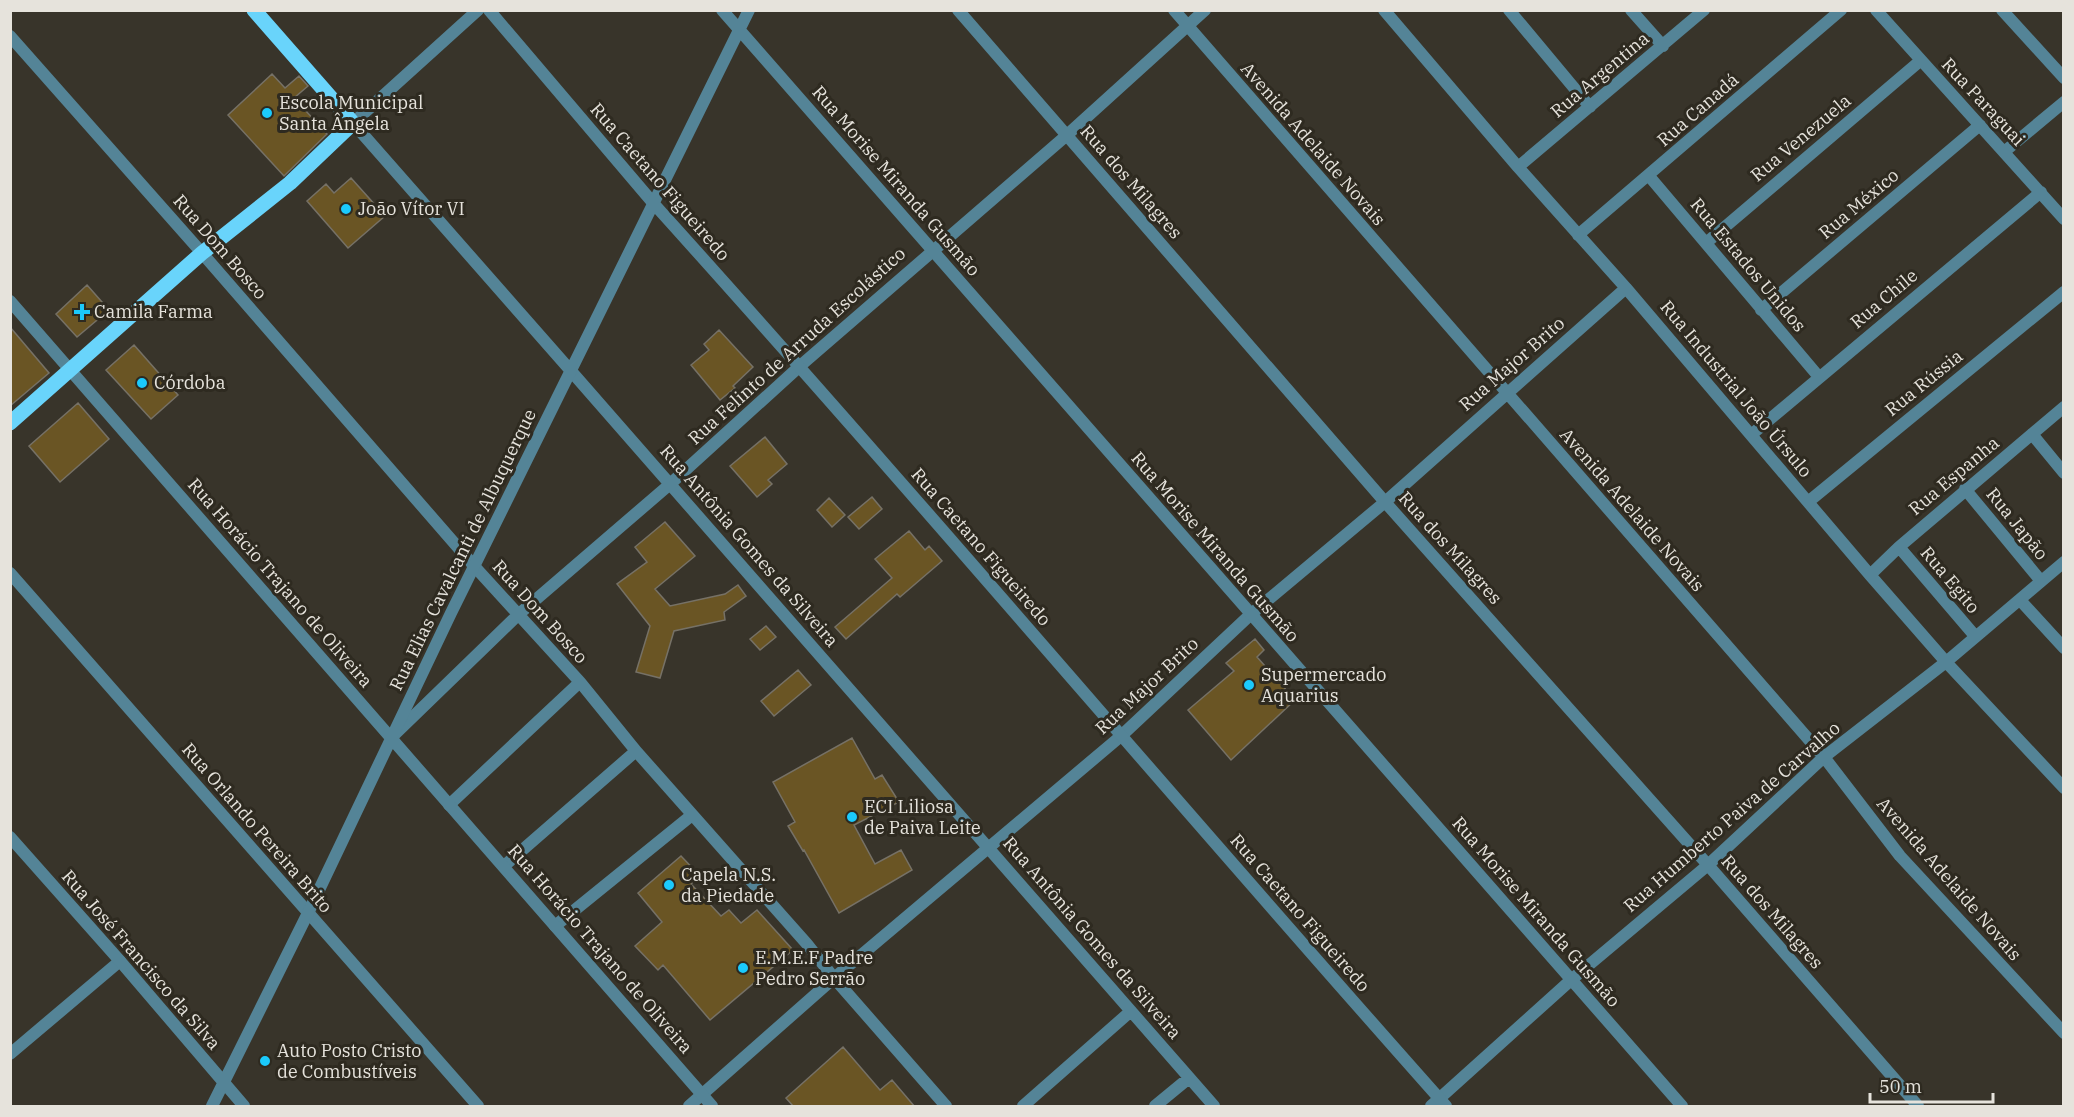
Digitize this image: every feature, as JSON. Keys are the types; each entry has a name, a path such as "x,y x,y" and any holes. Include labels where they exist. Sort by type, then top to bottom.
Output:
{"main road":[{"name":"Rua Antônia Gomes da Silveira","path":"254,10 353,123"},
{"path":"10,423 202,253 290,183 353,123"}],"street":[{"path":"353,123 478,10"},
{"name":"Rua Caetano Figueiredo","path":"489,10 654,204 800,366 1439,1104"},
{"name":"Rua Morise Miranda Gusmão","path":"722,10 1682,1107"},
{"name":"Rua Elias Cavalcanti de Albuquerque","path":"212,1107 749,10"},
{"name":"Rua dos Milagres","path":"958,10 1385,502 1708,865 1918,1107"},
{"name":"Avenida Adelaide Novais","path":"1174,10 1824,757 1900,856 2064,1033"},
{"name":"Rua Felinto de Arruda Escolástico","path":"391,738 519,614 669,485 800,366 1066,135 1205,10"},
{"name":"Rua Industrial João Úrsulo","path":"1384,10 1946,662 2064,788"},
{"path":"1509,10 1590,107"},
{"path":"1631,10 1663,46"},
{"name":"Rua Argentina","path":"1518,167 1704,10"},
{"name":"Rua Canadá","path":"1578,235 1840,10"},
{"name":"Rua Paraguai","path":"1876,10 2064,219"},
{"path":"2002,10 2064,78"},
{"name":"Rua Dom Bosco","path":"10,36 475,567 580,682 636,751 807,944 946,1107"},
{"name":"Rua Venezuela","path":"1706,243 1920,61"},
{"path":"2004,152 2064,102"},
{"name":"Rua Antônia Gomes da Silveira","path":"353,123 1214,1107"},
{"name":"Rua México","path":"1761,310 1980,125"},
{"name":"Rua Estados Unidos","path":"1649,176 1819,377"},
{"name":"Rua Chile","path":"1751,435 2041,192"},
{"name":"Rua Major Brito","path":"689,1107 834,978 1121,736 1250,615 1385,502 1626,288"},
{"name":"Rua Rússia","path":"1808,502 2064,292"},
{"name":"Rua Horácio Trajano de Oliveira","path":"10,301 712,1107"},
{"name":"Rua Espanha","path":"1870,575 1965,489 2064,407"},
{"path":"2032,434 2064,473"},
{"name":"Rua Japão","path":"1965,489 2041,581"},
{"name":"Rua Egito","path":"1899,547 1975,636"},
{"name":"Rua Humberto Paiva de Carvalho","path":"1439,1104 1571,980 1708,865 1824,757 1946,662 2064,562"},
{"name":"Rua Orlando Pereira Brito","path":"10,573 478,1107"},
{"path":"2020,600 2064,648"},
{"path":"449,805 580,682"},
{"path":"504,866 636,751"},
{"path":"555,926 692,815"},
{"name":"Rua José Francisco da Silva","path":"10,837 120,961 244,1107"},
{"path":"10,1054 120,961"},
{"path":"1023,1107 1131,1011"},
{"path":"1155,1107 1189,1078"}],"building":[{"name":"Escola Municipal Santa Ângela","path":"272,74 285,88 299,76 308,86 294,98 327,134 284,176 228,115"},
{"name":"João Vítor VI","path":"351,178 385,216 348,248 307,201 326,184 334,193"},
{"name":"Camila Farma","path":"87,285 109,310 77,337 56,314"},
{"path":"10,327 49,373 10,406"},
{"path":"719,330 753,367 733,386 735,388 720,400 691,365 709,350 704,344"},
{"name":"Córdoba","path":"134,345 178,395 151,419 106,370"},
{"path":"78,403 109,439 60,482 29,446"},
{"path":"765,437 787,464 768,480 772,484 757,497 730,466"},
{"path":"872,497 882,509 859,529 848,517"},
{"path":"829,498 845,515 832,527 817,510"},
{"path":"665,522 695,556 655,589 670,606 725,594 738,585 746,596 724,612 725,620 674,631 660,678 636,672 650,626 617,584 647,562 635,547"},
{"path":"909,531 925,550 929,546 942,561 900,597 897,594 846,639 835,627 892,578 875,559"},
{"path":"766,626 776,637 760,650 750,639"},
{"name":"Supermercado Aquarius","path":"1255,639 1264,650 1257,657 1295,700 1231,760 1188,710 1234,671 1226,663"},
{"path":"798,670 811,685 774,716 761,701"},
{"path":"852,738 875,779 882,775 899,802 854,825 875,864 901,850 912,870 839,913 788,826 795,822 773,782"},
{"path":"681,856 700,876 691,884 721,916 729,910 741,923 757,910 793,950 710,1020 663,965 658,970 635,946 662,922 638,893"},
{"path":"843,1047 880,1090 892,1080 915,1107 794,1107 786,1098"}],"place":[{"name":"Escola Municipal Santa Ângela","path":"267,113"},
{"name":"João Vítor VI","path":"346,209"},
{"name":"Camila Farma","path":"82,312"},
{"name":"Córdoba","path":"142,383"},
{"name":"Supermercado Aquarius","path":"1249,685"},
{"name":"ECI Liliosa de Paiva Leite","path":"852,817"},
{"name":"Capela N.S. da Piedade","path":"669,885"},
{"name":"E.M.E.F Padre Pedro Serrão","path":"743,968"},
{"name":"Auto Posto Cristo de Combustíveis","path":"265,1061"}]}
